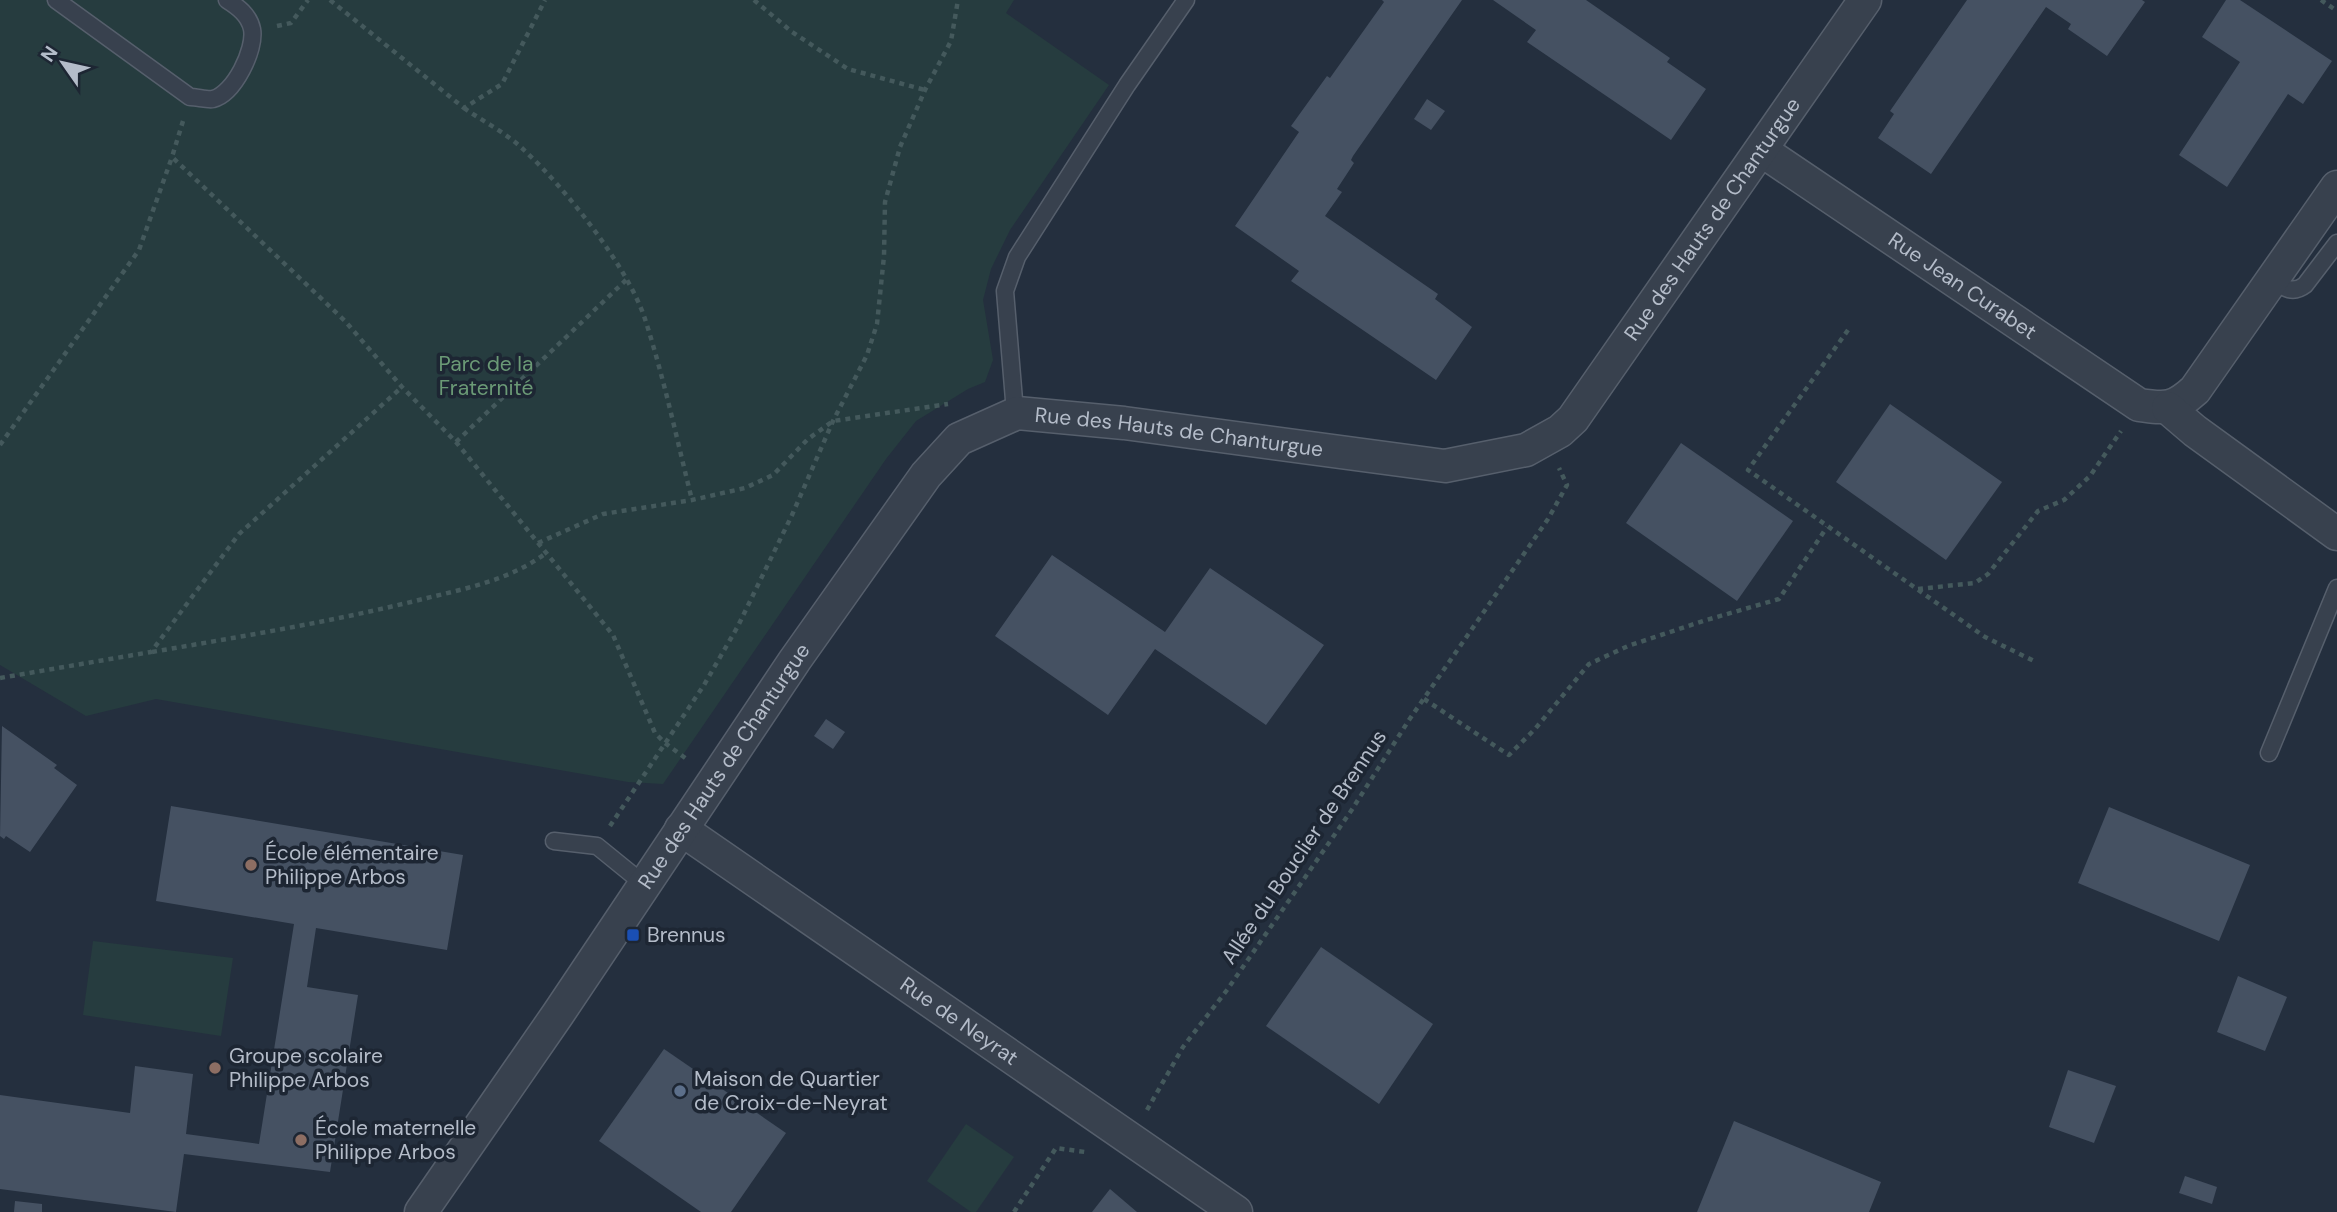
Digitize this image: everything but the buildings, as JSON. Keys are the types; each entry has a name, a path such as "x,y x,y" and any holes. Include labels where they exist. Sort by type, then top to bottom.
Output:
{"street":[{"name":"Rue des Hauts de Chanturgue","path":"421,1212 558,1014 795,660 926,475 959,439 1005,417 1124,424 1445,466 1526,450 1560,431 1573,419 1865,0"},
{"name":"Rue Jean Curabet","path":"1761,150 2153,407 2195,431 2337,534"},
{"path":"2153,407 2180,403 2195,390 2337,187"},
{"name":"Rue de Neyrat","path":"681,829 1236,1212"}],"lane":[{"path":"55,0 190,97 214,99 234,85 248,56 252,30 241,9 227,0"},
{"path":"1005,417 1014,400 1005,291 1017,257 1127,85 1186,0"},
{"path":"2271,279 2291,290 2299,290 2337,243"},
{"path":"2269,753 2337,588"},
{"path":"554,841 597,846 645,885"}],"path":[{"path":"252,30 291,23 308,0"},
{"path":"330,0 464,108 524,149 556,183 608,249 645,317 692,500"},
{"path":"464,108 502,84 545,0"},
{"path":"754,0 792,32 848,69 925,90"},
{"path":"597,846 704,685 738,626 792,515 833,421 867,355 877,324 884,256 885,202 900,147 925,90 951,41 958,0"},
{"path":"2321,0 2337,11"},
{"path":"0,445 139,250 190,97"},
{"path":"172,157 345,321 401,387 456,442 613,635 655,733 691,761 706,790"},
{"path":"456,442 626,280"},
{"path":"1848,330 1748,470 1985,637 2034,661"},
{"path":"151,652 239,534 401,387"},
{"path":"538,543 603,514 692,500 745,488 773,475 808,439 833,421 959,403 1005,417"},
{"path":"1917,589 1975,583 1988,574 2038,512 2064,500 2090,476 2153,407"},
{"name":"Allée du Bouclier de Brennus","path":"1014,1212 1056,1148 1115,1156 1153,1101 1183,1047 1227,990 1351,811 1424,699 1540,531 1567,485 1546,439"},
{"path":"1424,699 1509,755 1535,729 1590,664 1628,646 1779,599 1827,527"},
{"path":"0,678 387,608 484,584 534,563 547,553"}],"green space":[{"name":"Parc de la Fraternité","path":"0,0 1014,0 1006,13 1109,85 1010,230 991,269 983,300 993,360 985,382 968,389 916,421 886,459 663,784 628,782 156,699 86,716 0,665"},
{"path":"93,941 233,958 221,1036 83,1015"},
{"path":"966,1124 1014,1157 976,1212 971,1212 927,1181"}],"place":[{"name":"École élémentaire Philippe Arbos","path":"251,865"},
{"name":"Brennus","path":"633,935"},
{"name":"Groupe scolaire Philippe Arbos","path":"215,1068"},
{"name":"Maison de Quartier de Croix-de-Neyrat","path":"680,1091"},
{"name":"École maternelle Philippe Arbos","path":"301,1140"}]}
